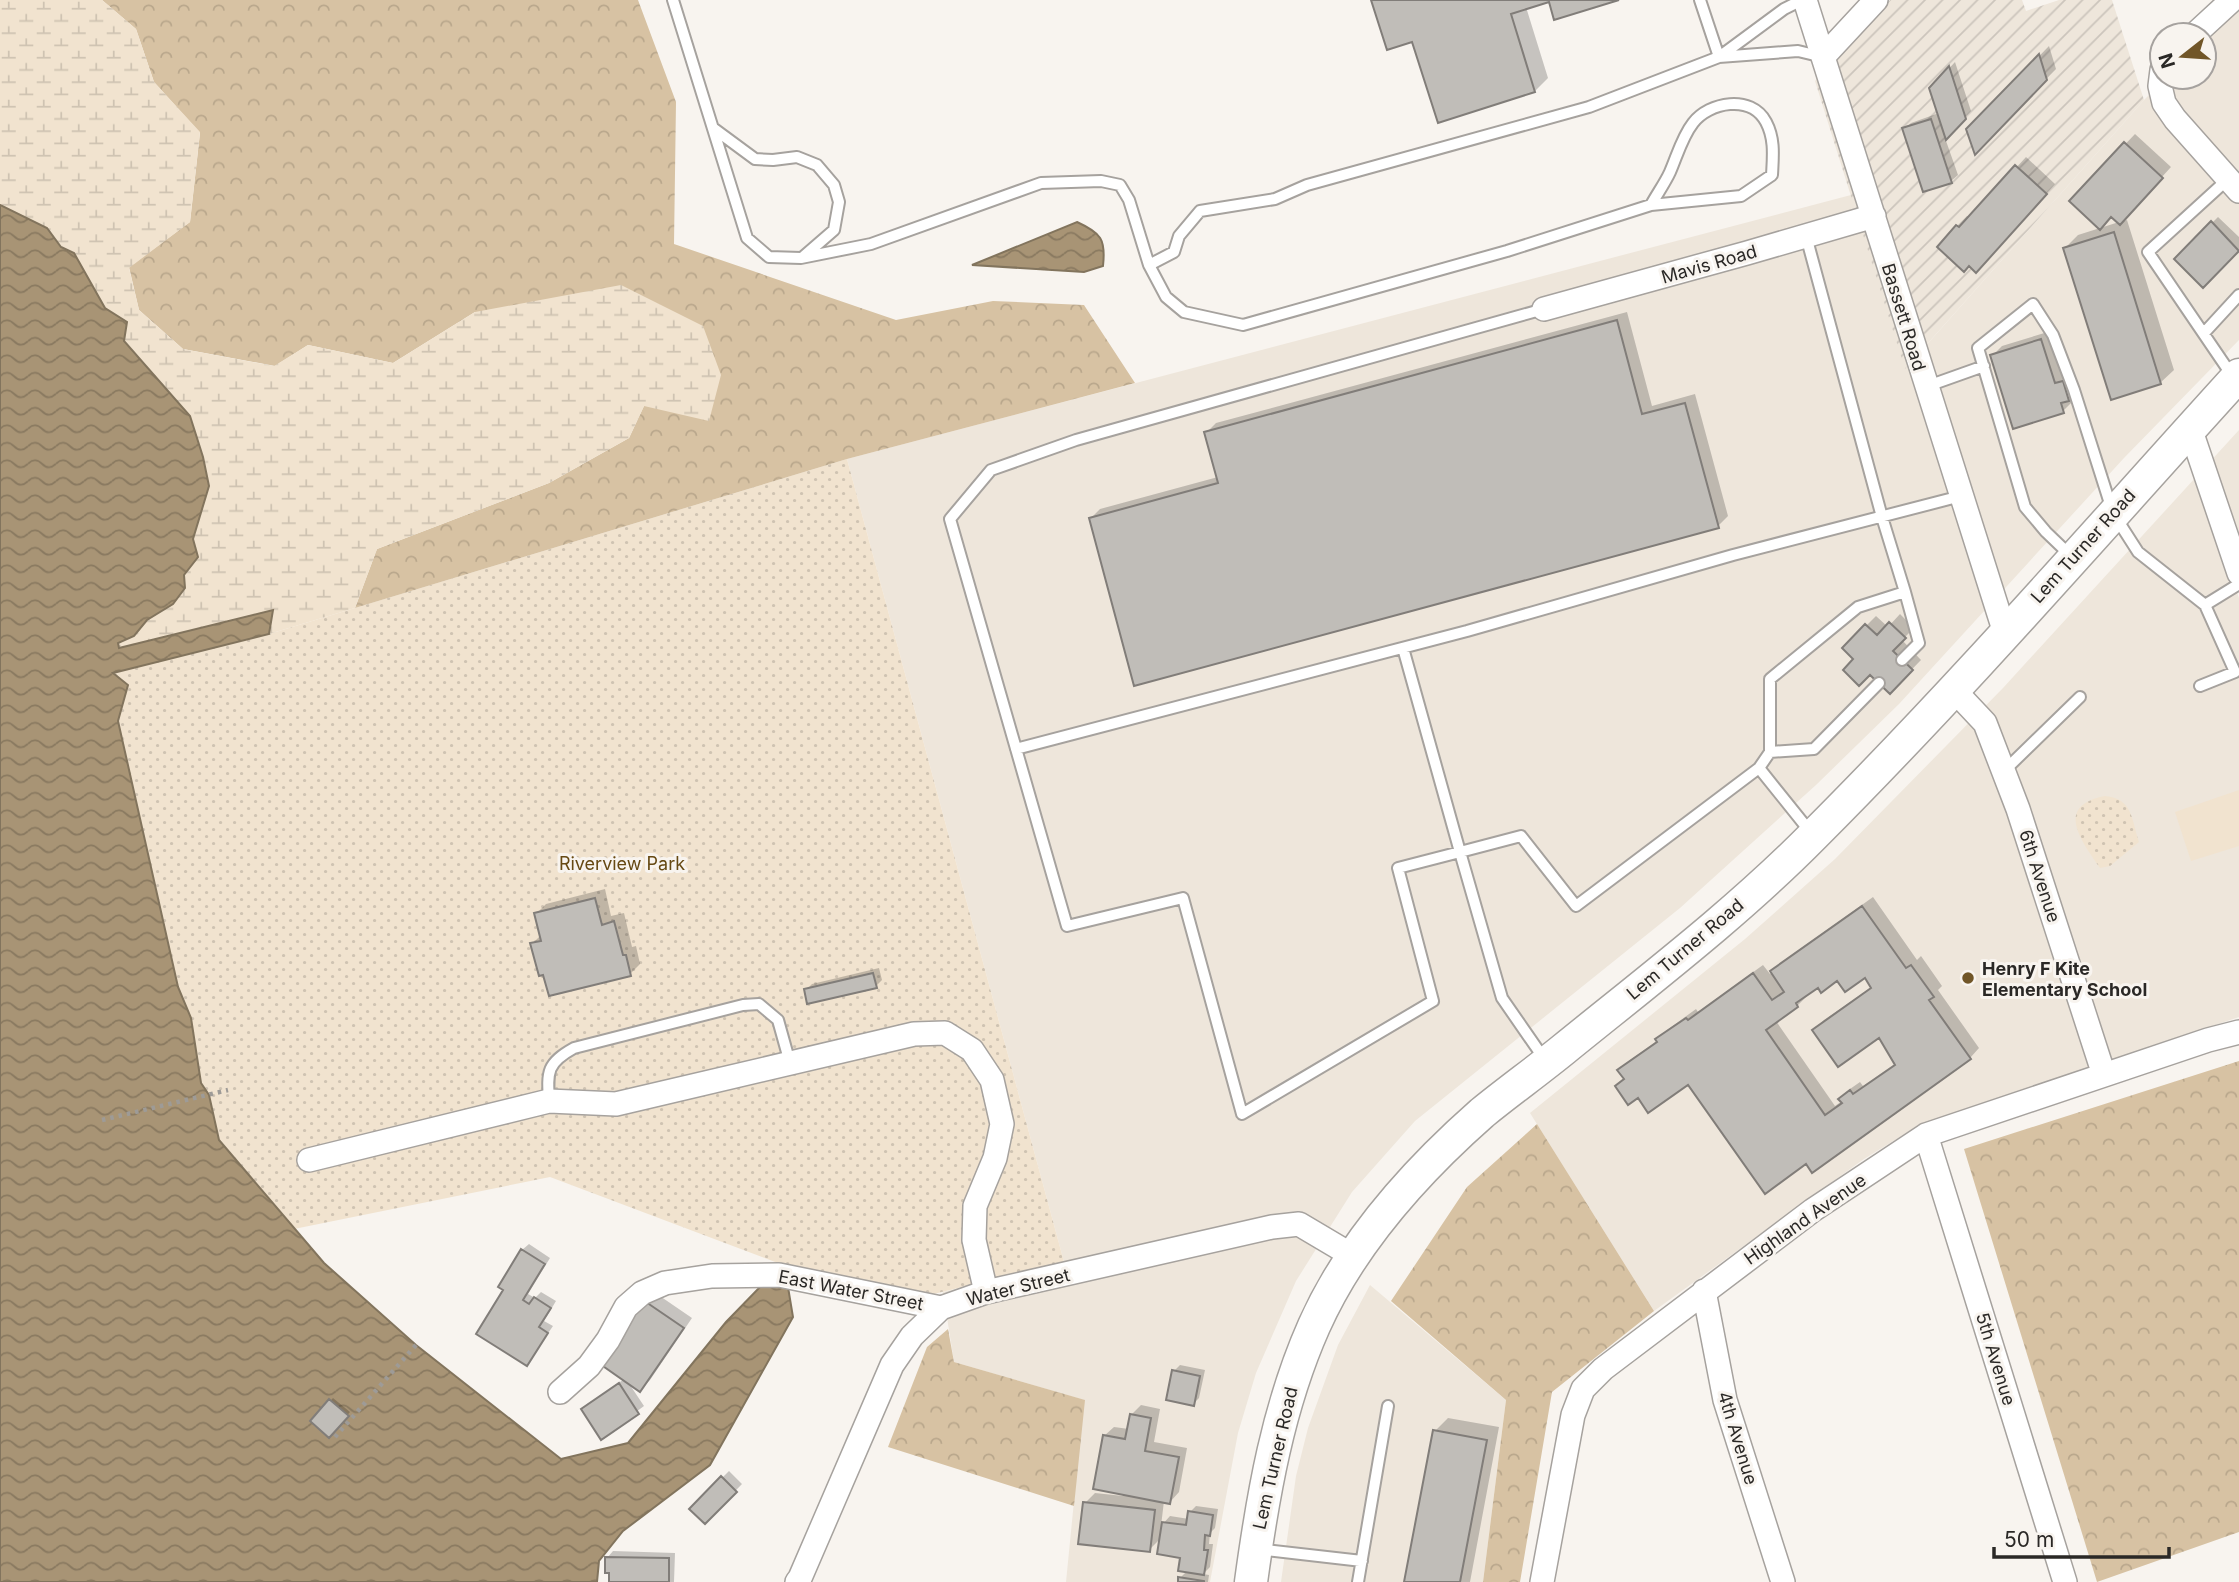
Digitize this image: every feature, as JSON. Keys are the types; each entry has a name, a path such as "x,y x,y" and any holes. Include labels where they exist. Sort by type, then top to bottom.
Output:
{"main road":[{"name":"Lem Turner Road","path":"1251,1582 1262,1500 1286,1396 1315,1323 1353,1256 1400,1195 1484,1112 1731,914 1814,835 2005,633 2237,377"}],"street":[{"name":"Bassett Road","path":"1804,0 2005,633"},
{"path":"1823,57 1876,0"},
{"path":"2209,21 2232,0"},
{"path":"2161,91 2164,103 2175,120 2234,185"},
{"name":"Mavis Road","path":"1544,309 1874,216"},
{"path":"2190,428 2239,573"},
{"name":"6th Avenue","path":"1953,689 1985,723 2004,771 2104,1075"},
{"name":"Highland Avenue","path":"1542,1582 1573,1415 1583,1389 1602,1368 1813,1210 1926,1135 2239,1032"},
{"path":"309,1160 549,1101 616,1104 914,1034 945,1033 972,1050 992,1080 1003,1124 996,1158 975,1206 974,1240 986,1292"},
{"name":"5th Avenue","path":"1926,1135 2065,1582"},
{"name":"Water Street","path":"796,1582 892,1365 912,1336 941,1308 986,1292 1272,1227 1299,1224 1353,1256"},
{"name":"East Water Street","path":"560,1392 589,1366 608,1340 626,1307 642,1293 665,1283 712,1276 779,1275 941,1308"},
{"name":"4th Avenue","path":"1704,1291 1725,1400 1783,1582"}],"lane":[{"path":"673,0 747,237 769,257 802,258 871,244 1041,183 1101,181 1120,186 1129,200 1149,265 1166,297 1184,312 1243,324 1507,251 1651,205 1741,196 1772,175 1774,144 1765,120 1751,107 1722,103 1701,114 1692,124 1669,175 1651,205"},
{"path":"1700,0 1719,57"},
{"path":"1149,265 1174,252 1178,236 1199,211 1275,199 1307,185 1589,107 1719,57 1784,9 1804,0"},
{"path":"1719,57 1798,51 1823,57"},
{"path":"712,127 755,159 797,157 817,165 834,185 839,202 834,230 802,258"},
{"path":"2234,185 2148,252 2237,377"},
{"path":"1806,236 1919,643 1902,660"},
{"path":"2204,333 2238,298"},
{"path":"2073,558 2046,533 2025,507 1978,348 2033,304 2053,335 2074,390 2113,513 2138,552 2205,605 2235,672 2200,686"},
{"path":"1544,309 1076,440 991,470 950,519 1067,926 1183,898 1242,1114 1433,1001 1398,867 1521,835 1576,906 1759,768 1770,752 1770,680 1858,607 1905,593"},
{"path":"1926,387 1984,366"},
{"path":"1016,749 1403,648 1733,555 1961,496"},
{"path":"2205,605 2239,584"},
{"path":"1403,648 1502,998 1547,1063"},
{"path":"1770,752 1814,749 1879,683"},
{"path":"2004,771 2080,697"},
{"path":"1759,768 1814,835"},
{"path":"549,1101 547,1075 556,1058 574,1048 743,1005 760,1004 778,1020 790,1063"},
{"path":"1358,1582 1388,1406"},
{"path":"1256,1549 1362,1561"}],"path":[{"path":"102,1120 228,1090"},
{"path":"335,1437 416,1345"}],"shaded area":[{"path":"1890,0 2022,0 2026,11 2059,0 2112,0 2144,100 1905,369 1815,81"},
{"path":"2239,5 2239,340 2124,458 1899,704 1816,785 1680,908 1415,1121 1352,1192 1296,1281 1256,1373 1238,1433 1210,1582 1066,1582 1084,1400 954,1362 943,1292 1064,1262 847,459 1851,195 1906,368 2153,91 2218,91 2218,26"},
{"name":"Henry F Kite Elementary School","path":"2239,430 2239,553 2227,564 2239,598 2239,1017 1921,1124 1864,1159 1654,1311 1530,1113 1745,939 1835,859 2003,688"},
{"path":"1370,1285 1506,1400 1483,1582 1281,1582 1296,1476 1308,1428 1338,1345"}],"green space":[{"path":"0,0 102,0 136,29 154,82 200,132 190,222 129,268 139,310 183,349 274,366 308,345 393,363 475,312 621,285 703,326 721,375 709,421 644,406 629,438 549,483 377,549 355,608 269,634 273,610 119,648 118,643 134,636 147,620 173,604 184,575 198,557 193,539 209,486 190,416 124,340 127,322 105,308 74,253 61,247 47,228 0,205"},
{"path":"102,0 638,0 676,102 674,244 896,320 993,301 1084,305 1135,383 847,459 355,608 377,549 549,483 629,438 644,406 475,312 393,363 308,345 275,366 183,349 139,310 129,267 190,222 200,133 154,82 136,29"},
{"name":"Riverview Park","path":"847,459 1064,1262 889,1305 550,1177 294,1229 218,1140 209,1095 201,1083 191,1018 178,987 118,721 128,685 112,673 269,634"},
{"path":"2239,790 2239,846 2191,861 2175,812"},
{"path":"2105,796 2121,801 2130,811 2139,842 2110,866 2100,868 2080,836 2076,816 2080,808 2089,801"},
{"path":"2239,1061 2239,1532 2097,1582 1964,1149"},
{"path":"1537,1124 1654,1311 1552,1392 1520,1582 1483,1582 1506,1400 1391,1301 1467,1187"},
{"path":"948,1329 954,1362 1085,1400 1074,1506 888,1447 927,1347"}],"water":[{"path":"0,205 47,228 61,247 74,253 105,308 127,322 124,341 190,416 203,457 209,486 193,539 198,557 184,575 185,588 173,604 147,620 134,636 118,643 119,648 273,610 269,634 113,673 128,685 118,721 178,987 191,1018 201,1083 209,1095 219,1140 324,1263 416,1345 561,1459 628,1443 726,1322 760,1287 788,1287 793,1317 710,1465 623,1531 599,1561 597,1582 0,1582"},
{"path":"1077,222 1100,238 1104,249 1103,266 1084,272 972,265"}],"building":[{"path":"1371,0 1619,0 1554,20 1549,2 1511,14 1535,92 1438,123 1412,42 1387,50"},
{"path":"2039,54 2047,80 1975,155 1966,129"},
{"path":"1949,66 1966,119 1946,140 1929,88"},
{"path":"1931,119 1952,183 1923,192 1902,128"},
{"path":"2124,142 2163,178 2120,225 2111,217 2100,230 2069,201"},
{"path":"2015,165 2047,194 1976,273 1969,266 1964,272 1937,247 1956,225 1959,227"},
{"path":"2211,221 2239,251 2203,288 2174,259"},
{"path":"2114,232 2161,384 2111,400 2063,248"},
{"path":"1617,320 1642,414 1685,403 1719,528 1134,686 1089,518 1218,483 1204,432"},
{"path":"2041,339 2055,383 2063,381 2069,401 2061,403 2064,413 2013,429 1990,355"},
{"path":"1889,622 1906,638 1893,651 1913,670 1890,694 1870,675 1859,686 1843,670 1853,659 1842,648 1865,624 1877,635"},
{"path":"595,898 602,925 614,921 631,976 549,996 543,975 539,976 530,943 541,941 534,913"},
{"path":"1862,906 1906,968 1911,965 1934,997 1929,1000 1971,1059 1812,1173 1806,1164 1765,1194 1688,1085 1648,1113 1638,1098 1628,1105 1615,1086 1624,1079 1617,1070 1657,1042 1655,1039 1686,1018 1688,1020 1753,973 1772,1000 1784,992 1770,971","holes":["1865,978 1871,988 1812,1030 1838,1067 1879,1038 1895,1065 1853,1094 1850,1090 1838,1099 1842,1103 1825,1115 1766,1030 1798,1007 1796,1003 1818,988 1821,993 1837,981 1845,992"]},
{"path":"873,973 877,988 807,1004 804,989"},
{"path":"521,1249 545,1264 523,1300 529,1304 534,1297 551,1308 539,1327 548,1333 527,1366 476,1334 503,1290 498,1287"},
{"path":"643,1300 684,1328 640,1392 600,1364"},
{"path":"1172,1370 1200,1376 1194,1406 1166,1400"},
{"path":"619,1383 639,1414 601,1440 581,1409"},
{"path":"329,1399 349,1416 329,1438 310,1421"},
{"path":"1130,1414 1151,1418 1145,1451 1179,1457 1170,1504 1093,1489 1103,1435 1125,1439"},
{"path":"1433,1430 1487,1440 1460,1582 1404,1582"},
{"path":"721,1476 737,1492 705,1524 689,1509"},
{"path":"1083,1502 1155,1510 1150,1552 1078,1544"},
{"path":"1188,1511 1213,1515 1210,1536 1205,1535 1204,1550 1208,1550 1204,1575 1178,1571 1180,1558 1157,1554 1162,1522 1186,1525"},
{"path":"605,1557 669,1558 669,1582 609,1582 609,1573 605,1573"},
{"path":"1178,1577 1204,1581 1204,1582 1178,1582"}],"place":[{"name":"Henry F Kite Elementary School","path":"1968,978"}]}
